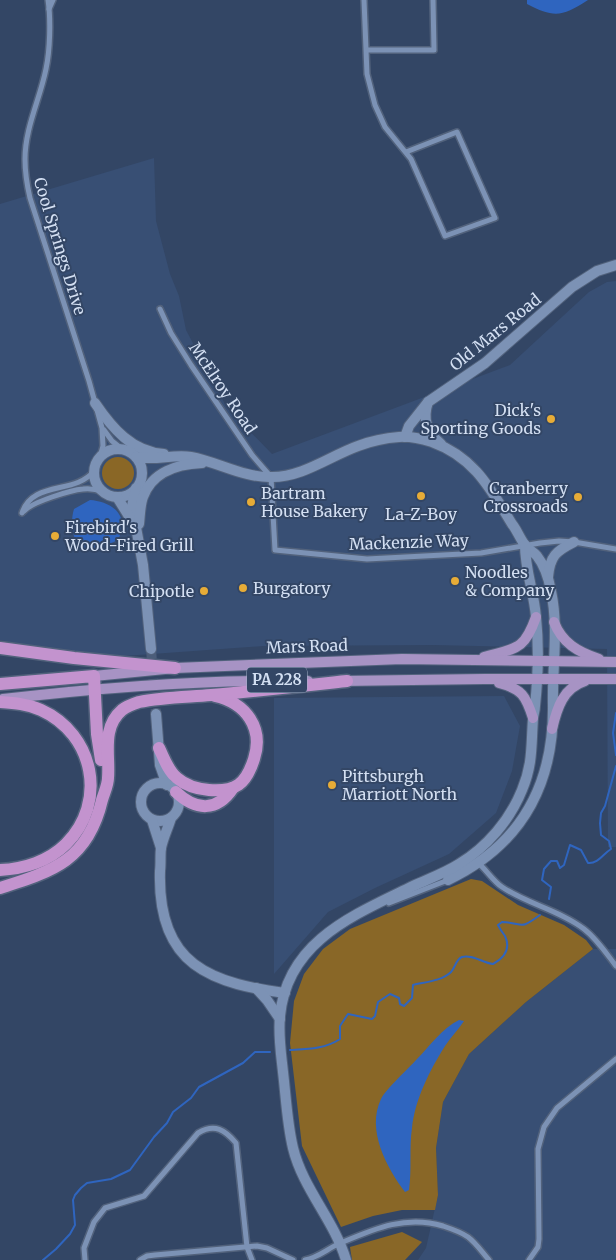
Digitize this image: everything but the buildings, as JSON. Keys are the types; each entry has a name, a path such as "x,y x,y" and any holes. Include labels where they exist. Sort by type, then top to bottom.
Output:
{"highway":[{"path":"0,648 74,658 175,668"},
{"path":"0,888 48,871 73,855 80,848 92,829 100,811 108,779 110,727 115,717 122,710 139,702 346,681"},
{"path":"94,682 97,734 103,769 103,798"},
{"name":"Mars Road","path":"0,684 94,682"},
{"path":"159,748 177,778 191,786 199,789 215,790 233,788 242,783 250,773 257,751 258,738 253,723 238,706 225,699 210,695"},
{"path":"0,700 31,706 61,723 84,752 89,766 90,779 87,811 79,827 67,843 53,855 36,863 14,869 0,870"},
{"path":"172,788 185,801 200,806 219,804 227,798 233,788"}],"main road":[{"path":"472,660 516,648 528,638 536,617"},
{"path":"554,622 561,637 576,649 584,654 613,662"},
{"name":"Mars Road","path":"0,700 175,668 402,659 613,662"},
{"path":"484,679 511,686 521,692 528,703 533,718"},
{"name":"Mars Road","path":"94,682 171,684 273,680 616,680"},
{"path":"552,728 556,710 564,695 573,687 590,680"}],"street":[{"name":"Cool Springs Drive","path":"48,0 46,69 28,136 25,158 26,177 30,198 102,428 103,446 100,457"},
{"name":"Cool Springs Drive","path":"49,10 53,0"},
{"path":"364,0 369,85 375,105 385,127 411,159 444,236 495,218 457,132 406,152"},
{"path":"367,50 434,50 433,0"},
{"name":"Old Mars Road","path":"405,436 409,426 428,402 485,363 572,287 596,271 616,265"},
{"name":"McElroy Road","path":"160,309 171,333 191,365 252,455 271,477"},
{"path":"428,402 425,413 426,425 432,436 443,446"},
{"path":"95,403 116,430 132,443 158,453 189,454 208,462"},
{"name":"Cool Springs Drive","path":"102,428 112,441 122,449"},
{"path":"136,458 152,459 182,456 246,473 271,477 286,476 298,472 364,444 381,440 405,436 427,441 457,453 471,464 482,478 524,545 537,556 548,578 552,592 554,622 552,728 548,761 539,788 513,831 494,851 479,863 448,880 365,911"},
{"path":"103,492 96,482 94,471 100,457 110,450 122,449 129,452 136,458 141,467 142,477"},
{"path":"151,649 139,535 132,506 136,488 142,477 154,464 181,458 208,462"},
{"path":"139,535 143,496 156,478 164,471 175,467 208,462"},
{"path":"94,471 80,482 46,491 30,499 22,513 26,508 36,503 80,489 94,489 116,497 126,510 139,535"},
{"name":"Mackenzie Way","path":"271,477 276,550 376,558 481,552 559,541 616,549"},
{"path":"116,497 129,494 136,488"},
{"path":"548,578 548,570 553,557 559,550 574,542"},
{"path":"346,1260 340,1243 306,1179 293,1148 280,1042 280,1019 285,993 293,972 318,940 338,925 468,858 504,822 514,807 522,790 532,748 538,662 536,617 525,564 524,545"},
{"path":"156,714 160,765 154,785 144,793 141,805 143,811 152,820 161,848"},
{"path":"152,820 165,821 171,818 175,815 179,806 178,797 160,765"},
{"path":"154,785 172,788"},
{"path":"171,818 161,848 160,900 166,924 179,948 194,964 216,977 256,988 285,993"},
{"path":"478,850 479,863"},
{"path":"468,858 479,863 495,882 509,891 566,918 584,929 616,966"},
{"path":"256,988 280,1019"},
{"path":"530,1260 538,1247 539,1240 538,1149 544,1127 557,1108 616,1059"},
{"path":"85,1260 84,1248 94,1222 105,1208 144,1196 198,1134 206,1129 218,1129 228,1133 236,1143 247,1246 252,1260"},
{"path":"305,1260 317,1257 340,1243 393,1223 403,1222 428,1222 456,1230 468,1238 489,1260"},
{"path":"140,1260 147,1256 247,1246 267,1248 293,1260"}],"shaded area":[{"path":"154,158 156,221 170,274 179,296 186,330 227,408 272,454 510,365 589,292 607,282 616,281 616,847 608,847 607,649 434,645 263,646 124,656 47,650 0,640 0,204"},
{"path":"118,457 124,458 129,462 133,467 133,479 129,484 124,488 118,489 112,488 107,484 103,479 102,473 103,467 107,462 112,458"},
{"path":"504,696 520,726 512,771 496,813 449,854 328,912 274,974 274,698"},
{"path":"471,879 482,881 518,905 564,925 586,940 593,949 526,1002 469,1054 443,1102 436,1148 438,1195 435,1210 402,1210 373,1216 341,1227 302,1146 290,1043 294,1001 304,974 323,949 350,929"},
{"path":"593,949 616,949 616,1260 418,1260 426,1248 438,1195 436,1148 443,1102 469,1054 526,1002"},
{"path":"402,1232 422,1242 405,1260 352,1260 350,1247"}],"water":[{"path":"527,0 588,0 571,10 558,14 536,9 527,4"},
{"path":"90,500 107,504 117,511 122,521 122,529 119,538 115,541 84,551 77,543 73,532 73,514 74,509"},
{"path":"459,1020 464,1021 445,1046 434,1065 416,1106 411,1136 409,1190 405,1192 392,1172 381,1148 377,1136 377,1111 383,1095 392,1085 442,1032"}],"waterway":[{"path":"616,713 613,733 616,755"},
{"path":"549,899 551,887 542,880 544,869 551,861 557,861 560,868 564,865 570,845 581,850 588,863 598,860 611,849 609,841 601,835 600,823 601,813 605,806 616,766"},
{"path":"290,1050 316,1048 340,1039 340,1026 348,1014 372,1019 375,1016 378,1002 390,994 399,998 400,1004 404,1006 412,998 413,985 447,975 462,957 466,956 493,964 503,956 507,949 507,941 498,925 502,922 524,925 540,915"},
{"path":"43,1260 70,1234 75,1225 73,1200 81,1188 87,1183 111,1179 130,1170 154,1137 167,1123 173,1112 191,1098 199,1087 243,1063 255,1052 270,1052"}],"tunnel":[{"path":"151,649 156,714"}],"place":[{"name":"Dick's Sporting Goods","path":"551,419"},
{"name":"La-Z-Boy","path":"421,496"},
{"name":"Cranberry Crossroads","path":"578,497"},
{"name":"Bartram House Bakery","path":"251,502"},
{"name":"Firebird's Wood-Fired Grill","path":"55,536"},
{"name":"Noodles & Company","path":"455,581"},
{"name":"Burgatory","path":"243,588"},
{"name":"Chipotle","path":"204,591"},
{"name":"Pittsburgh Marriott North","path":"332,785"}]}
